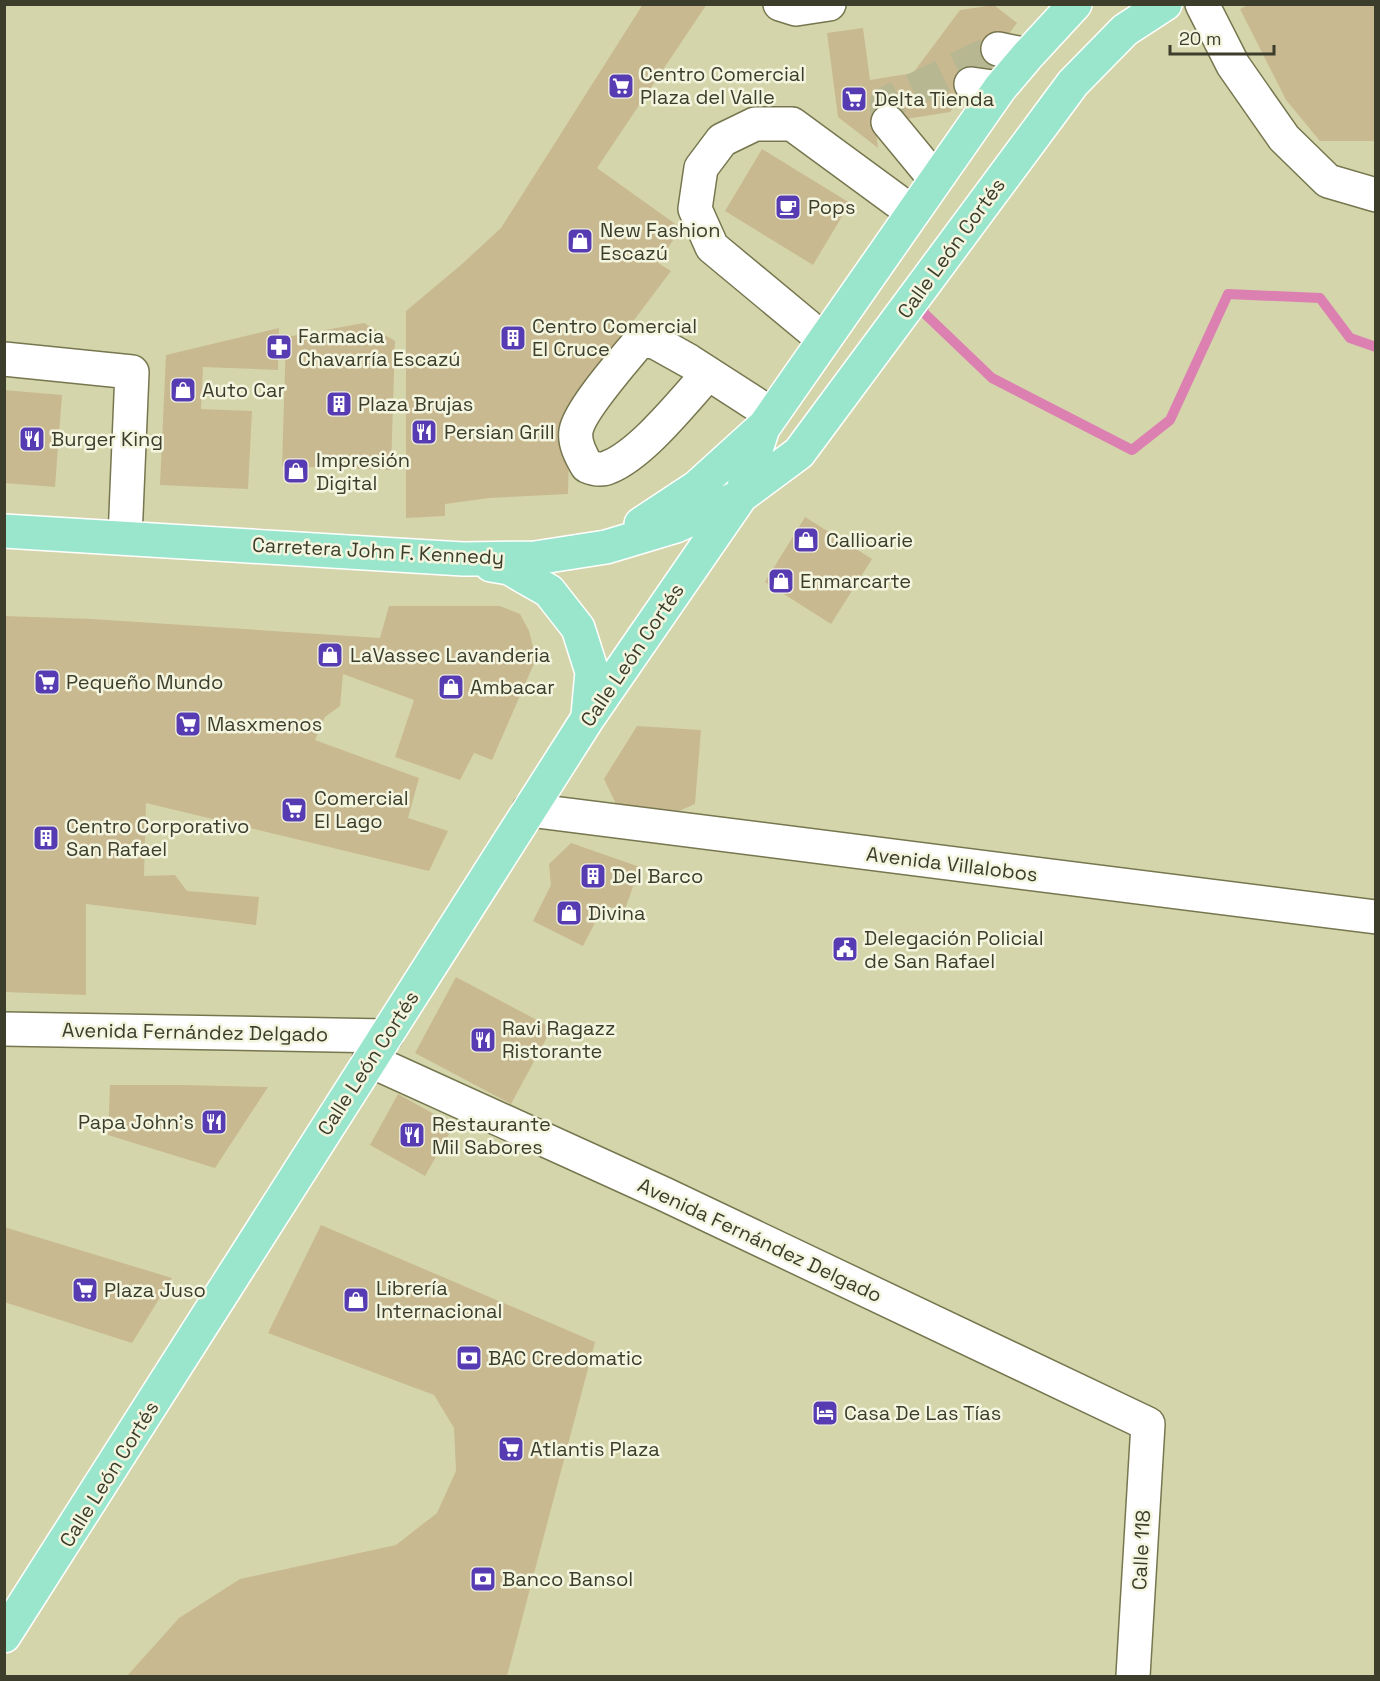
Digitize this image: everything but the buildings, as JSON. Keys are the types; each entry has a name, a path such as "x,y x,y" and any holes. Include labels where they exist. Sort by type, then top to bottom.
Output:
{"main road":[{"name":"Calle León Cortés","path":"4,1636 588,718 741,496 767,421 935,179 986,86 1013,52 1074,4"},
{"name":"Calle León Cortés","path":"741,496 799,453 1073,83 1125,30 1165,4"},
{"path":"606,547 697,487 767,421"},
{"name":"Carretera John F. Kennedy","path":"4,531 463,559 536,558 606,547 676,526 741,496"},
{"path":"463,559 509,568 549,591 578,628 592,672 588,718"}],"street":[{"path":"780,4 796,9 829,4"},
{"path":"1202,4 1233,65 1284,138 1328,181 1376,195"},
{"path":"888,122 935,179"},
{"path":"824,340 712,247 695,209 701,168 722,140 755,124 792,124 912,212"},
{"path":"4,359 132,372 125,538"},
{"path":"708,374 767,421"},
{"name":"Avenida Villalobos","path":"529,810 1376,917"},
{"name":"Avenida Fernández Delgado","path":"4,1029 378,1048 664,1194 1148,1424"},
{"name":"Calle 118","path":"1134,1677 1148,1424"}],"waterway":[{"path":"925,301 923,312 992,378 1132,450 1170,420 1228,294 1320,298 1350,338 1376,347"}],"tunnel":[{"path":"888,122 886,103 998,49"}],"place":[{"name":"Centro Comercial Plaza del Valle","path":"621,86"},
{"name":"Delta Tienda","path":"854,99"},
{"name":"Pops","path":"788,207"},
{"name":"New Fashion Escazú","path":"580,241"},
{"name":"Centro Comercial El Cruce","path":"513,338"},
{"name":"Farmacia Chavarría Escazú","path":"279,347"},
{"name":"Auto Car","path":"183,390"},
{"name":"Plaza Brujas","path":"339,404"},
{"name":"Persian Grill","path":"424,432"},
{"name":"Burger King","path":"32,439"},
{"name":"Impresión Digital","path":"296,471"},
{"name":"Callioarie","path":"806,540"},
{"name":"Enmarcarte","path":"781,581"},
{"name":"LaVassec Lavanderia","path":"330,655"},
{"name":"Pequeño Mundo","path":"47,682"},
{"name":"Ambacar","path":"451,687"},
{"name":"Masxmenos","path":"188,724"},
{"name":"Comercial El Lago","path":"294,810"},
{"name":"Centro Corporativo San Rafael","path":"46,838"},
{"name":"Del Barco","path":"593,876"},
{"name":"Divina","path":"569,913"},
{"name":"Delegación Policial de San Rafael","path":"845,949"},
{"name":"Ravi Ragazz Ristorante","path":"483,1040"},
{"name":"Papa John's","path":"214,1122"},
{"name":"Restaurante Mil Sabores","path":"412,1135"},
{"name":"Plaza Juso","path":"85,1290"},
{"name":"Librería Internacional","path":"356,1300"},
{"name":"BAC Credomatic","path":"469,1358"},
{"name":"Casa De Las Tías","path":"825,1413"},
{"name":"Atlantis Plaza","path":"511,1449"},
{"name":"Banco Bansol","path":"483,1579"}]}
